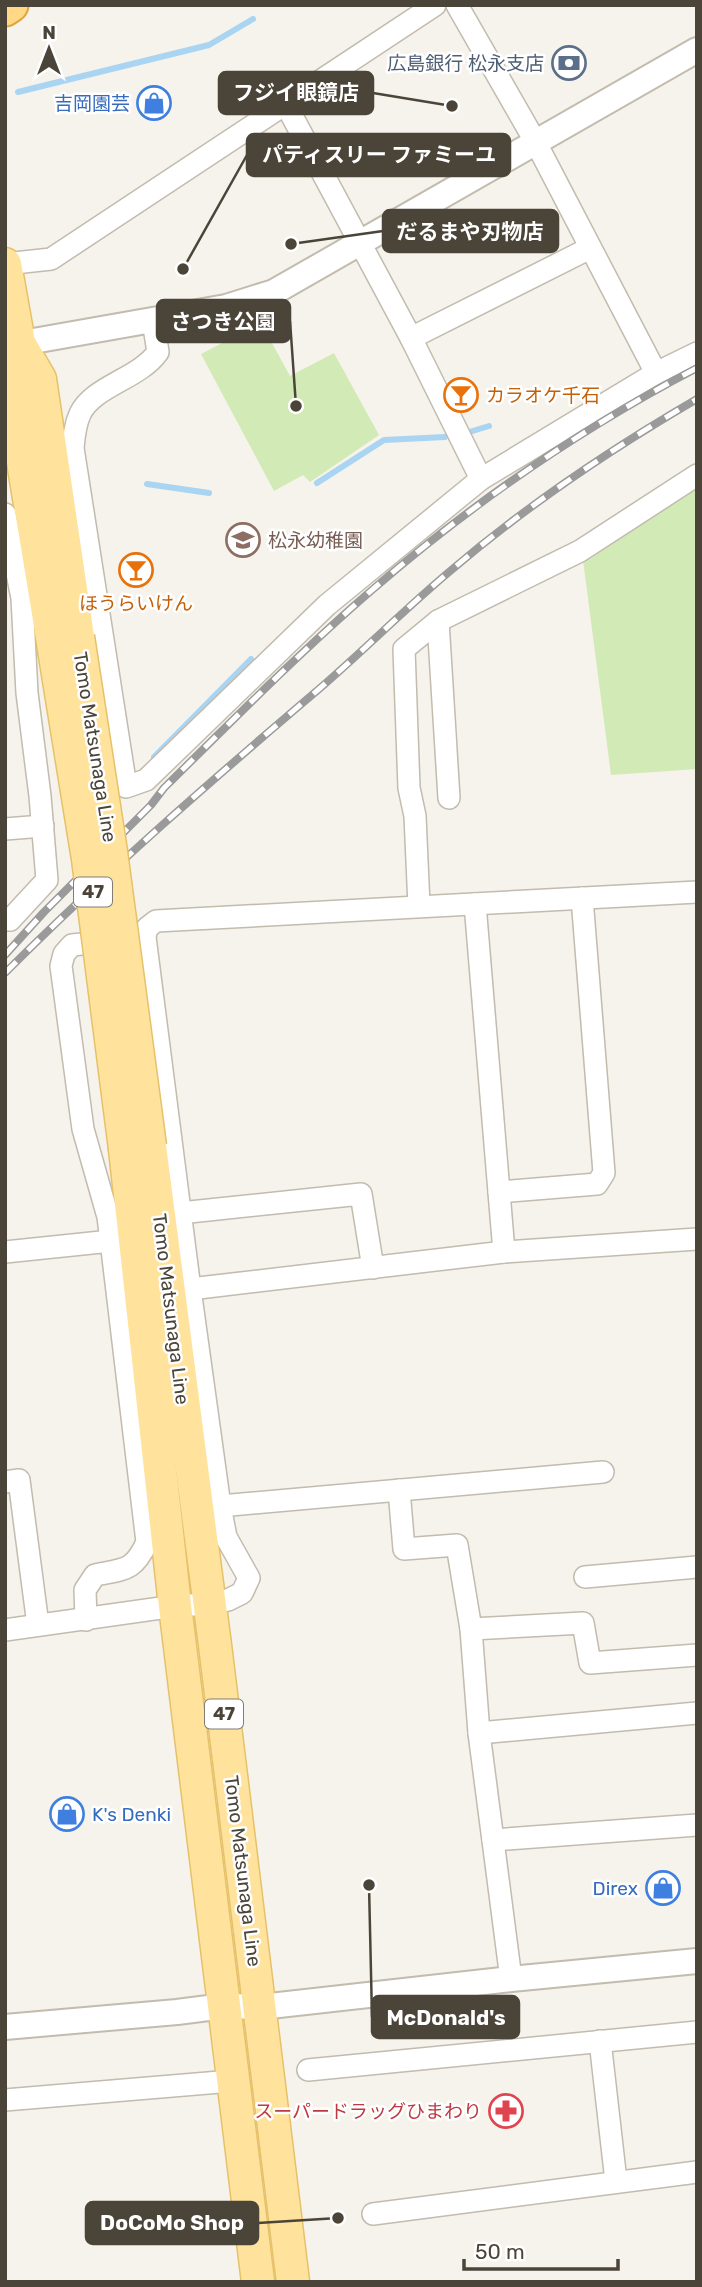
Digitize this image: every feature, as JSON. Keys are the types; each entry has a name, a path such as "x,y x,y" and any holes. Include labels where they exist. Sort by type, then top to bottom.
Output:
{"highway":[{"path":"5,9 11,5"}],"main road":[{"name":"Tomo Matsunaga Line","path":"5,264 12,345 10,383 65,637 88,859 137,1147 209,1604 293,2282"},
{"name":"Tomo Matsunaga Line","path":"137,1147 175,1606 258,2282"}],"street":[{"path":"5,264 51,259 435,5"},
{"path":"457,5 536,141 656,373"},
{"path":"12,345 226,307 274,292 697,50"},
{"path":"285,103 411,338 481,479"},
{"path":"411,338 590,248"},
{"path":"127,788 73,447 81,412 94,396 149,364 158,352 153,321"},
{"path":"40,796 127,788 146,780 327,605 481,479 656,373 697,354"},
{"path":"419,906 415,816 409,788 404,649 438,621 580,551 697,475"},
{"path":"5,514 22,598 14,625 27,693 43,826 5,829"},
{"path":"438,621 449,798"},
{"name":"47","path":"5,920 10,920 47,880 43,826"},
{"path":"5,1630 228,1600 242,1593 249,1578 226,1537 220,1506 145,937 147,928 156,921 697,892"},
{"path":"499,1192 597,1184 604,1174 582,898"},
{"path":"475,904 504,1252"},
{"path":"86,1620 85,1590 95,1574 122,1570 138,1561 147,1542 111,1241 83,1129 61,966 64,954 72,945 145,937"},
{"path":"180,1213 360,1194 373,1268"},
{"path":"190,1289 504,1252 697,1239"},
{"path":"5,1252 111,1241"},
{"path":"220,1506 603,1472"},
{"path":"5,1482 19,1480 38,1625"},
{"path":"399,1490 404,1549 457,1545 471,1629 478,1733 511,1979"},
{"path":"585,1577 697,1567"},
{"path":"471,1629 583,1623 590,1663 697,1655"},
{"path":"478,1733 697,1713"},
{"path":"493,1840 697,1825"},
{"path":"5,2027 224,2006 261,2007 697,1961"},
{"path":"308,2070 697,2032"},
{"path":"600,2041 616,2181"},
{"path":"5,2100 232,2081"},
{"path":"373,2214 697,2172"}],"green space":[{"path":"261,323 290,376 334,353 379,435 310,482 303,475 274,491 201,354"},
{"path":"697,486 697,769 611,775 583,560 590,559"}],"waterway":[{"path":"18,92 209,45 253,19"},
{"path":"466,433 489,426"},
{"path":"317,483 384,440 445,437"},
{"path":"147,484 209,493"},
{"path":"154,757 251,659"}],"railway":[{"path":"5,955 151,805 164,788 292,662 372,590 448,528 528,470 611,416 697,368"},
{"path":"5,973 159,828 478,548 569,480 697,399"}],"place":[{"name":"広島銀行 松永支店","path":"569,63"},
{"name":"吉岡園芸","path":"154,103"},
{"name":"フジイ眼鏡店","path":"452,106"},
{"name":"だるまや刃物店","path":"291,244"},
{"name":"パティスリー ファミーユ","path":"183,269"},
{"name":"カラオケ千石","path":"461,395"},
{"name":"さつき公園","path":"296,406"},
{"name":"松永幼稚園","path":"243,540"},
{"name":"ほうらいけん","path":"136,570"},
{"name":"K's Denki","path":"67,1814"},
{"name":"McDonald's","path":"369,1885"},
{"name":"Direx","path":"663,1888"},
{"name":"スーパードラッグひまわり","path":"506,2111"},
{"name":"DoCoMo Shop","path":"338,2218"}]}
